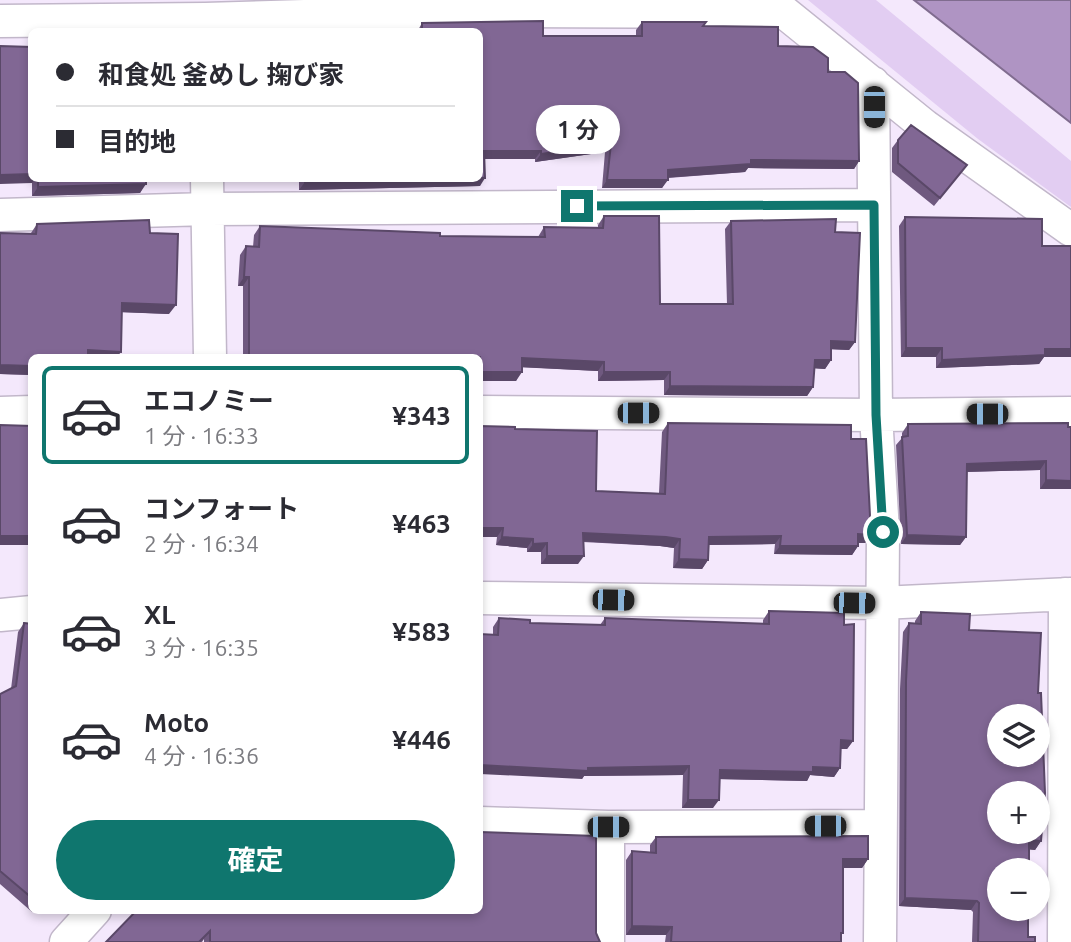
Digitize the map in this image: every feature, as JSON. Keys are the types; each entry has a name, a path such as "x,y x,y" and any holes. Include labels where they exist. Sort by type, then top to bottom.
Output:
{"street":[{"path":"0,21 776,6 925,126 1071,230"},
{"path":"873,83 876,415 883,532 880,942"},
{"path":"0,215 207,194 874,205"},
{"path":"207,194 210,354"},
{"path":"0,413 28,412"},
{"path":"483,412 876,415 1071,413"},
{"path":"483,598 881,603 1068,594 1064,942"},
{"path":"0,615 28,612"},
{"path":"483,823 608,827 879,826"},
{"path":"608,827 608,942"},
{"path":"66,942 91,914"}],"shaded area":[{"path":"808,0 876,0 1071,161 1071,207 978,139"},
{"path":"914,0 1071,0 1071,123"}],"building":[{"path":"543,21 543,36 642,36 642,22 706,22 703,26 778,27 778,46 813,47 828,58 828,72 845,72 858,83 859,161 751,160 751,164 668,170 668,180 607,180 611,144 541,154 541,151 484,151 483,178 483,28 422,28 422,23"},
{"path":"0,46 28,47 28,174 0,175"},
{"path":"911,125 967,165 940,198 898,163 898,140"},
{"path":"38,182 146,182 146,184 38,187"},
{"path":"604,216 659,216 660,304 733,304 731,221 836,219 835,232 860,233 855,342 831,341 831,360 815,360 813,387 670,386 670,372 604,372 604,362 522,358 522,372 483,372 483,354 249,354 249,277 244,277 246,246 259,247 260,226 440,233 440,236 545,237 544,227 603,228"},
{"path":"905,217 1042,219 1042,246 1071,246 1071,349 1045,349 1045,355 942,360 942,348 906,348"},
{"path":"149,220 150,233 178,234 176,305 122,303 121,352 88,350 88,354 28,354 28,366 0,365 0,233 36,234 37,224"},
{"path":"668,423 851,425 851,439 866,439 871,535 858,534 858,546 780,546 781,536 709,537 708,560 679,559 680,539 583,533 584,556 547,556 547,543 533,544 533,539 502,537 503,528 483,528 483,426 597,431 596,491 665,494"},
{"path":"1068,423 1068,427 1071,427 1071,481 1046,480 1046,461 967,464 966,537 907,535 902,437 908,436 908,424"},
{"path":"0,425 28,426 28,536 0,536"},
{"path":"769,611 844,613 844,625 854,624 853,741 841,740 840,768 813,767 813,772 720,770 719,800 688,800 689,766 588,768 588,771 483,765 483,634 498,635 499,618 530,620 530,623 605,625 605,618 769,624"},
{"path":"921,612 970,614 969,630 1041,633 1038,693 1041,693 1041,704 987,704 987,767 1044,767 1045,781 987,781 987,844 1029,844 1029,858 987,858 987,921 1028,921 1028,937 1035,937 1035,942 978,942 977,901 905,898 906,681 909,623 921,624"},
{"path":"24,623 28,624 28,895 0,871 0,694 16,686"},
{"path":"483,832 596,836 596,933 600,942 210,942 210,931 199,942 106,942 133,914 483,914"},
{"path":"868,836 868,859 843,859 841,942 671,942 672,927 632,926 632,851 656,853 656,837"}],"route":[{"path":"577,206 874,205 876,415 883,532"}]}
